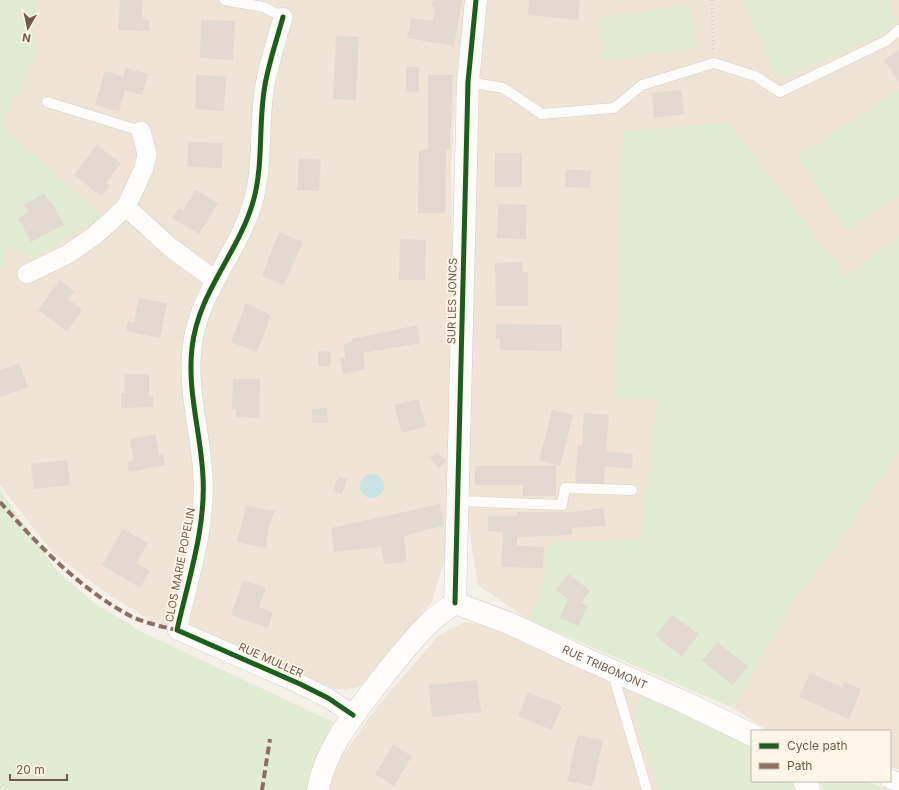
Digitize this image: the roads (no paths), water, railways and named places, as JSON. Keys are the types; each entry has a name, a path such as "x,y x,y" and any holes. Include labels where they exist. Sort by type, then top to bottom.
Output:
{"street":[{"name":"SUR LES JONCS","path":"455,603 468,82 476,0"},
{"name":"CLOS MARIE POPELIN","path":"177,630 199,528 203,498 200,442 190,370 195,328 206,297 235,245 253,202 258,179 265,85 283,17"},
{"path":"27,274 75,249 94,236 126,207 144,168 147,154 141,131"},
{"path":"126,207 170,247 215,280"},
{"path":"318,790 320,779 329,755 353,715 402,652 430,622 455,603"},
{"name":"RUE TRIBOMONT","path":"455,603 511,624 612,671 684,702 751,735"},
{"name":"RUE MULLER","path":"177,630 300,684 328,698 353,715"}],"lane":[{"path":"224,0 264,7 283,17"},
{"path":"468,82 502,88 542,114 614,108 642,85 714,63 755,76 780,92 886,41 899,30"},
{"path":"46,102 141,131"},
{"path":"458,501 562,505 565,488 632,490"},
{"path":"612,671 647,790"}],"water":[{"path":"372,474 377,475 383,481 383,491 377,497 372,498 367,497 361,491 360,486 361,481 367,475"}]}
